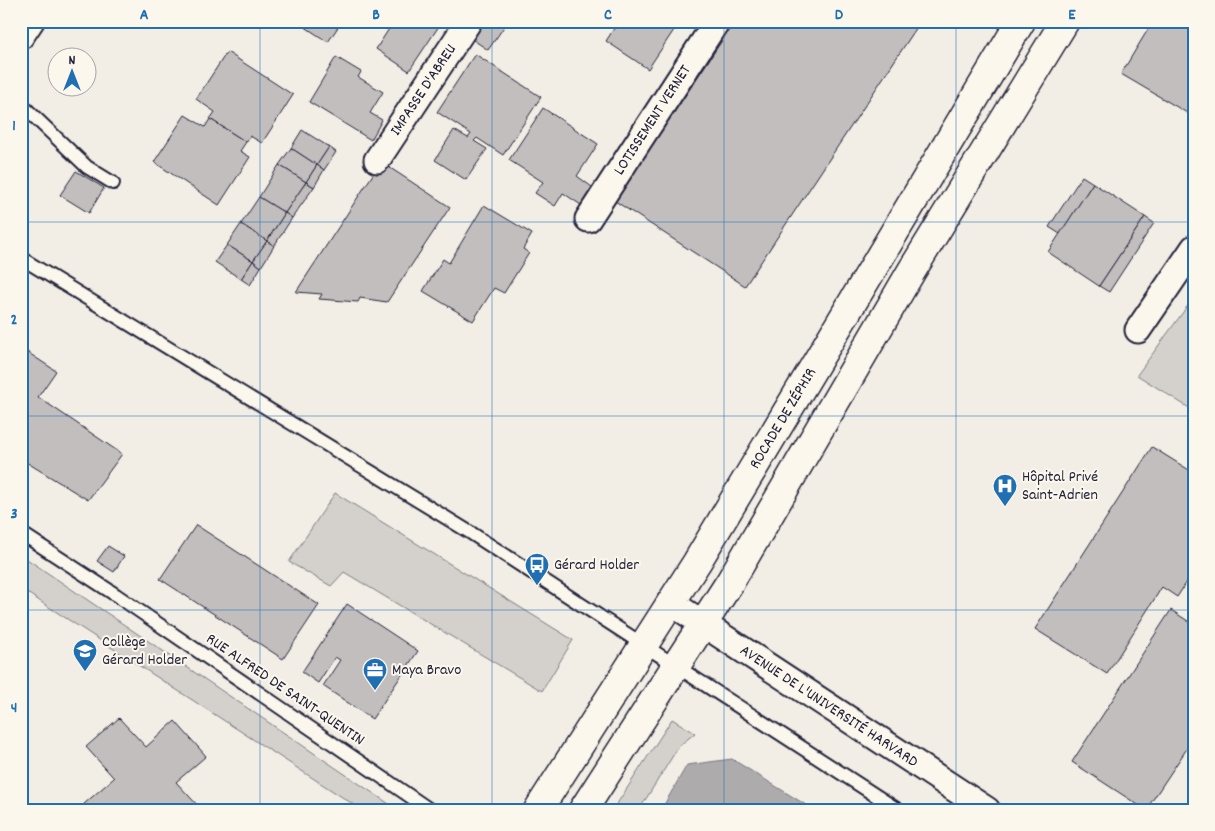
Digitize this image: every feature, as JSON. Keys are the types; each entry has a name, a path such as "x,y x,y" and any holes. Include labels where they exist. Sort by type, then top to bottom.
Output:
{"main road":[{"name":"ROCADE DE ZÉPHIR","path":"538,810 645,644 1021,21"},
{"path":"584,810 730,582 922,255 1065,21"}],"street":[{"path":"21,36 31,21"},
{"name":"IMPASSE D'ABREU","path":"377,160 469,21"},
{"name":"LOTISSEMENT VERNET","path":"588,219 717,21"},
{"path":"1138,330 1194,248"},
{"name":"AVENUE DE L'UNIVERSITÉ HARVARD","path":"670,602 987,810"}],"lane":[{"path":"21,104 87,167 113,182"},
{"path":"21,258 470,533 645,644 898,810"},
{"name":"RUE ALFRED DE SAINT-QUENTIN","path":"21,533 158,623 430,810"}],"shaded area":[{"path":"1189,304 1194,307 1194,411 1137,375"},
{"path":"335,493 573,640 542,691 344,572 331,586 289,562"},
{"path":"21,555 398,810 362,810 21,589"},
{"path":"672,719 695,733 679,746 639,810 613,810"},
{"path":"732,759 814,810 661,810 687,765"}],"building":[{"path":"296,21 342,21 328,42"},
{"path":"394,21 432,21 439,26 409,71 376,49"},
{"path":"485,21 508,21 488,50 472,39"},
{"path":"619,21 680,21 648,69 606,41"},
{"path":"735,21 921,21 745,286 615,201"},
{"path":"1153,21 1194,21 1194,117 1121,74"},
{"path":"227,52 293,95 262,143 250,136 246,142 210,119 215,112 196,99"},
{"path":"475,54 541,97 503,155 477,138 474,141 487,149 466,180 435,160 454,130 468,138 471,134 437,112"},
{"path":"336,57 361,72 358,77 383,92 370,113 382,120 371,140 309,102"},
{"path":"543,108 598,144 577,176 592,187 581,205 563,193 555,206 535,193 543,182 509,160"},
{"path":"185,115 205,127 210,119 246,142 240,151 250,157 219,205 154,162"},
{"path":"302,130 329,147 317,165 291,148"},
{"path":"329,147 336,152 324,170 317,165"},
{"path":"291,148 317,165 306,182 279,165"},
{"path":"381,162 450,207 387,302 360,298 358,302 319,299 322,294 296,292"},
{"path":"279,165 306,182 285,213 259,197"},
{"path":"317,165 324,170 314,187 306,182"},
{"path":"76,171 104,188 89,213 60,195"},
{"path":"1082,176 1093,183 1060,234 1049,227"},
{"path":"306,182 314,187 292,218 285,213"},
{"path":"1093,183 1145,217 1099,286 1048,252"},
{"path":"259,197 285,213 267,241 241,224"},
{"path":"484,205 532,234 523,249 529,253 504,293 494,288 473,321 423,291 443,259 449,263"},
{"path":"285,213 292,218 274,246 267,241"},
{"path":"1145,217 1154,223 1109,292 1099,286"},
{"path":"241,224 267,241 253,261 227,245"},
{"path":"267,241 274,246 261,267 253,261"},
{"path":"227,245 253,261 241,279 215,262"},
{"path":"253,261 261,267 250,285 241,279"},
{"path":"21,348 56,371 38,397 122,454 88,500 21,459"},
{"path":"1152,447 1194,473 1194,571 1177,597 1162,587 1107,674 1035,629"},
{"path":"196,525 319,605 283,659 160,579"},
{"path":"108,546 124,556 114,572 97,561"},
{"path":"347,604 418,651 372,719 323,686 340,660 335,657 318,683 302,672"},
{"path":"1171,610 1194,625 1194,738 1146,810 1072,762"},
{"path":"119,718 146,747 175,721 206,756 176,782 201,809 89,810 84,804 114,778 86,747"}],"place":[{"name":"Hôpital Privé Saint-Adrien","path":"1005,507"},
{"name":"Gérard Holder","path":"537,586"},
{"name":"Collège Gérard Holder","path":"85,672"},
{"name":"Maya Bravo","path":"375,691"}]}
